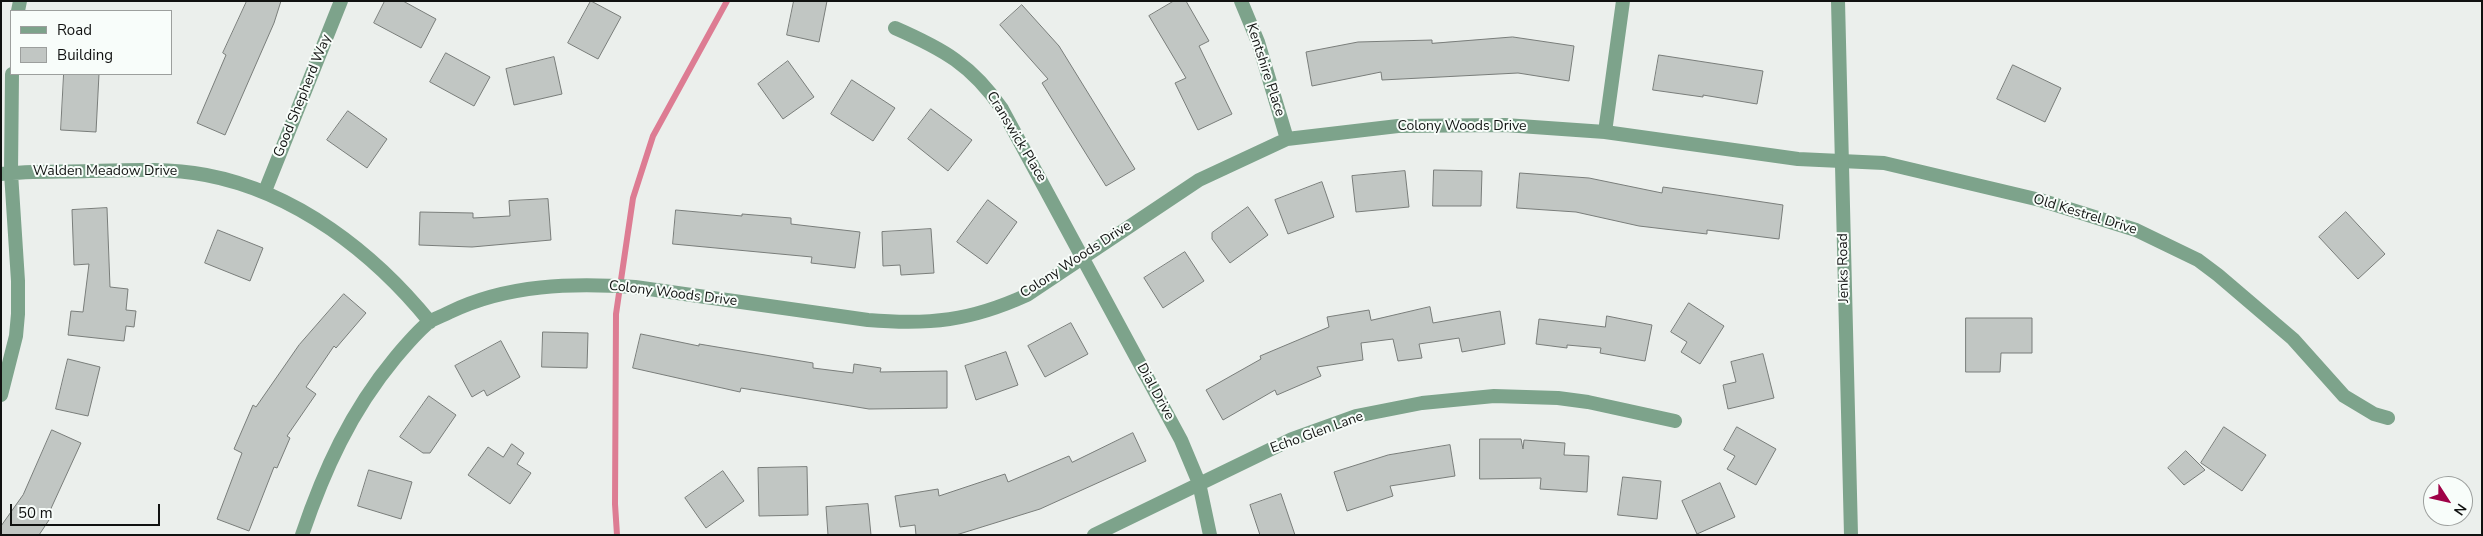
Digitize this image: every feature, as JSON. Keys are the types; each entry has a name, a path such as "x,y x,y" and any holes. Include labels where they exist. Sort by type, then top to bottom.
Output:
{"street":[{"name":"Good Shepherd Way","path":"265,191 341,1"},
{"name":"Kentshire Place","path":"1241,1 1258,42 1287,139"},
{"path":"1605,132 1623,1"},
{"name":"Jenks Road","path":"1838,1 1851,535"},
{"name":"Cranswick Place","path":"895,28 948,53 973,72 990,91 1002,109 1083,257"},
{"path":"1,395 16,336 18,314 18,281 6,174 12,75"},
{"name":"Colony Woods Drive","path":"302,535 319,485 346,428 386,370 430,322 466,304 494,296 540,287 599,285 636,288 868,320 900,322 946,320 1000,307 1027,295 1199,180 1287,139 1398,126 1505,125 1605,132 1798,159 1841,159"},
{"name":"Old Kestrel Drive","path":"1841,159 1884,162 1947,177 2072,209 2136,230 2198,260 2293,339 2344,396 2374,414 2388,418"},
{"name":"Walden Meadow Drive","path":"6,174 149,169 206,175 265,191 316,220 353,246 403,290 430,322"},
{"name":"Dial Drive","path":"1083,257 1181,440 1200,484 1210,535"},
{"name":"Echo Glen Lane","path":"1094,535 1302,436 1356,416 1422,403 1494,396 1558,398 1588,402 1675,421"}],"building":[{"path":"247,1 281,1 274,23 225,135 197,123 226,55 223,53"},
{"path":"385,1 403,1 436,19 421,48 374,23"},
{"path":"591,1 621,17 598,59 568,43"},
{"path":"794,1 827,1 819,42 787,35"},
{"path":"1174,1 1186,1 1209,41 1199,46 1232,114 1198,130 1175,83 1186,78 1149,16"},
{"path":"1022,5 1059,46 1135,169 1106,186 1042,83 1048,79 1000,25"},
{"path":"1513,37 1574,46 1569,81 1518,73 1382,80 1381,72 1312,86 1306,52 1358,42 1432,40 1432,43"},
{"path":"446,53 490,77 474,106 430,82"},
{"path":"1659,55 1763,71 1757,104 1703,95 1703,97 1653,90"},
{"path":"554,57 562,94 514,105 506,69"},
{"path":"788,61 814,97 783,119 758,84"},
{"path":"2013,65 2061,88 2045,122 1997,99"},
{"path":"64,75 99,75 96,132 61,130"},
{"path":"852,80 895,108 873,141 831,114"},
{"path":"931,109 972,140 948,171 908,139"},
{"path":"348,111 387,139 367,168 327,140"},
{"path":"1434,170 1482,171 1481,206 1433,206"},
{"path":"1405,171 1409,207 1356,212 1352,176"},
{"path":"1520,173 1589,178 1662,193 1663,187 1783,205 1779,239 1707,230 1707,234 1639,226 1576,212 1517,208"},
{"path":"1322,182 1334,217 1288,234 1275,200"},
{"path":"548,199 551,240 472,247 419,245 420,212 473,213 473,218 510,216 509,201"},
{"path":"988,200 1017,222 987,264 957,242"},
{"path":"1248,207 1268,235 1230,263 1212,239 1212,233"},
{"path":"107,208 110,287 128,289 126,310 136,311 134,327 126,326 124,341 68,335 71,311 83,312 89,264 74,265 72,210"},
{"path":"676,210 791,218 791,224 860,232 855,268 811,263 812,257 673,244"},
{"path":"2346,212 2385,254 2358,279 2319,237"},
{"path":"931,229 934,273 901,275 900,265 883,266 882,232"},
{"path":"218,230 263,248 250,281 205,263"},
{"path":"1185,252 1204,281 1163,308 1144,278"},
{"path":"344,294 366,313 336,348 334,346 306,387 316,394 287,436 290,438 277,468 274,467 249,531 217,519 242,453 234,449 253,405 256,407 299,345"},
{"path":"1689,303 1724,326 1700,364 1681,352 1687,342 1671,332"},
{"path":"1430,307 1433,323 1500,311 1505,344 1462,352 1459,338 1419,344 1422,358 1398,361 1393,339 1361,343 1363,360 1317,367 1321,376 1277,395 1275,390 1223,420 1206,390 1261,359 1260,356 1329,327 1327,317 1369,310 1371,320"},
{"path":"1607,316 1652,325 1645,361 1600,353 1601,348 1567,345 1567,348 1536,344 1539,319 1605,327"},
{"path":"1966,318 2032,318 2032,353 2001,353 2000,372 1966,372"},
{"path":"1071,323 1088,354 1045,377 1028,346"},
{"path":"543,332 588,333 587,368 542,367"},
{"path":"641,334 699,346 699,344 813,363 813,368 853,373 854,364 881,368 880,372 947,371 947,408 869,409 741,388 740,392 633,368"},
{"path":"501,341 520,377 487,396 484,390 472,397 455,366"},
{"path":"1006,352 1018,385 976,400 965,366"},
{"path":"1763,354 1774,398 1728,409 1723,385 1736,382 1731,362"},
{"path":"68,359 100,367 88,416 56,409"},
{"path":"429,396 456,415 430,453 423,453 400,437"},
{"path":"1737,427 1776,449 1756,485 1727,469 1735,456 1724,450"},
{"path":"2224,427 2266,455 2242,491 2201,463"},
{"path":"52,430 81,443 48,515 51,517 39,535 1,535 1,526 23,495"},
{"path":"1133,433 1146,461 1040,509 956,535 916,535 915,525 900,527 895,496 938,489 939,496 1005,474 1008,482 1069,456 1072,462"},
{"path":"1480,439 1521,439 1523,449 1524,440 1565,443 1564,455 1589,456 1587,492 1540,489 1541,478 1480,479"},
{"path":"512,444 524,453 517,464 531,473 510,504 468,475 488,447 503,457"},
{"path":"1450,445 1455,476 1390,486 1393,496 1347,511 1334,472 1388,455"},
{"path":"2186,451 2205,470 2184,485 2168,468"},
{"path":"807,467 808,515 759,516 758,468"},
{"path":"369,470 412,482 401,519 358,506"},
{"path":"723,471 744,501 706,528 685,498"},
{"path":"1623,477 1661,481 1657,519 1618,515"},
{"path":"1720,483 1735,517 1697,534 1682,501"},
{"path":"1281,494 1295,535 1260,535 1250,505"},
{"path":"868,504 871,535 828,535 826,507"}],"waterway":[{"path":"617,535 615,504 616,314 633,198 653,136 727,1"}]}
